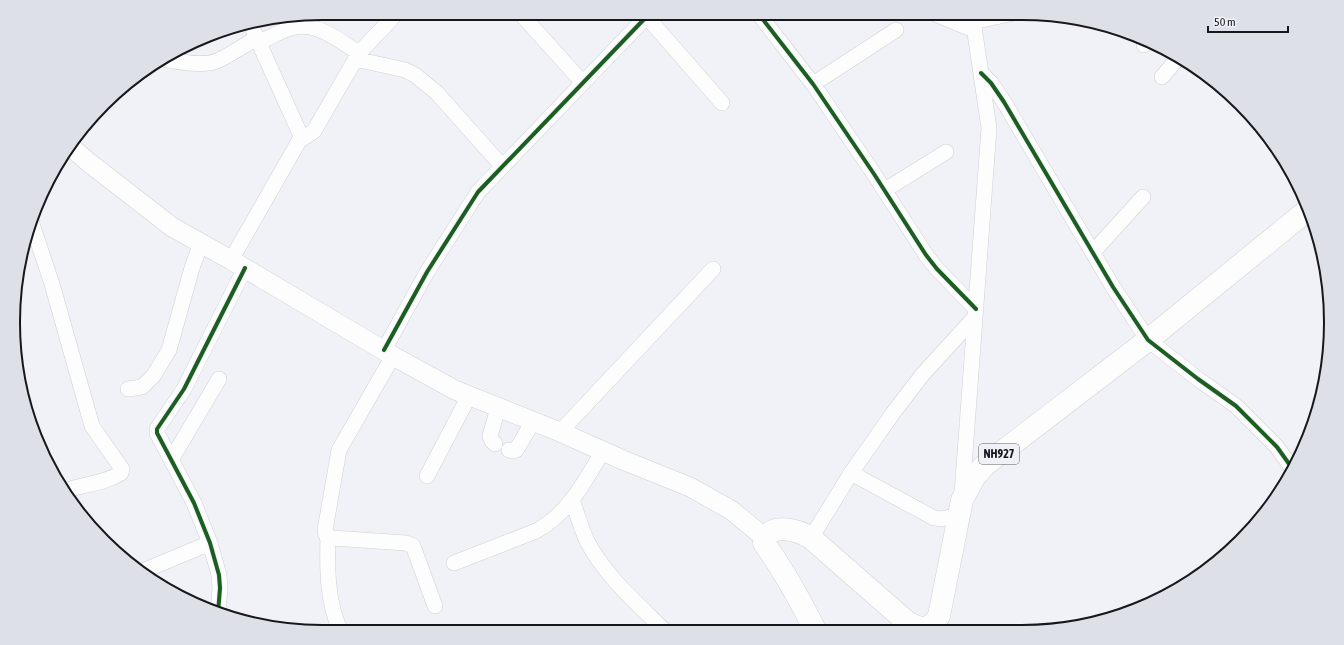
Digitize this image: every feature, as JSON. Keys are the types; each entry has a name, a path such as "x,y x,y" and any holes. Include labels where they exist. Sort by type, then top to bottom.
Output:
{"highway":[{"name":"NH927","path":"932,625 936,622 939,616 960,507 975,476 985,465 1148,340 1304,213"},
{"name":"NH927","path":"765,538 773,531 787,529 804,534 811,538 907,622 913,625"},
{"path":"765,538 764,543 796,593 812,625"}],"main road":[{"path":"74,150 172,227 238,264 388,353 455,390 560,432 623,460 690,487 731,510 765,538"}],"street":[{"path":"299,141 314,131 357,56 390,20"},
{"path":"526,20 583,83"},
{"path":"337,625 329,588 328,537 325,530 339,450 388,353 426,272 478,192 643,20"},
{"path":"652,20 722,103"},
{"path":"766,20 813,84 885,190 926,255 976,313"},
{"path":"851,473 934,518 947,519 960,507 989,128 973,21"},
{"path":"172,61 208,63 219,61 256,35 288,24 297,27 306,26 318,28 357,56 405,70 415,75 436,92 502,166"},
{"path":"813,84 896,30"},
{"path":"219,606 220,575 210,543 194,502 158,436 157,429 184,389 238,264 299,141 300,133 272,74 256,35"},
{"path":"1162,77 1175,62"},
{"path":"981,73 991,83 1004,102 1113,287 1148,340 1198,379 1236,406 1277,448 1289,464"},
{"path":"885,190 946,152"},
{"path":"1092,252 1143,197"},
{"path":"35,229 92,426 122,469 121,473 112,479 70,489"},
{"path":"128,390 142,387 154,375 169,350 192,268 201,243"},
{"path":"560,432 713,269"},
{"path":"811,538 851,473 893,413 976,313"},
{"path":"171,460 219,379"},
{"path":"427,476 469,396"},
{"path":"495,444 490,436 498,408"},
{"path":"509,450 516,450 533,422"},
{"path":"454,563 536,531 547,524 562,512 572,500 603,451"},
{"path":"572,500 586,539 605,569 618,585 659,625"},
{"path":"328,537 406,542 410,544 413,546 435,606"},
{"path":"147,569 210,543"}],"cycle path":[{"path":"384,350 427,272 478,192 643,20"},
{"path":"763,20 813,84 874,174 926,255 937,269 976,309"},
{"path":"981,73 991,83 1004,102 1113,287 1148,340 1198,379 1236,406 1277,447 1289,464"},
{"path":"219,606 219,575 210,543 194,503 157,433 157,429 184,389 245,268"}]}
